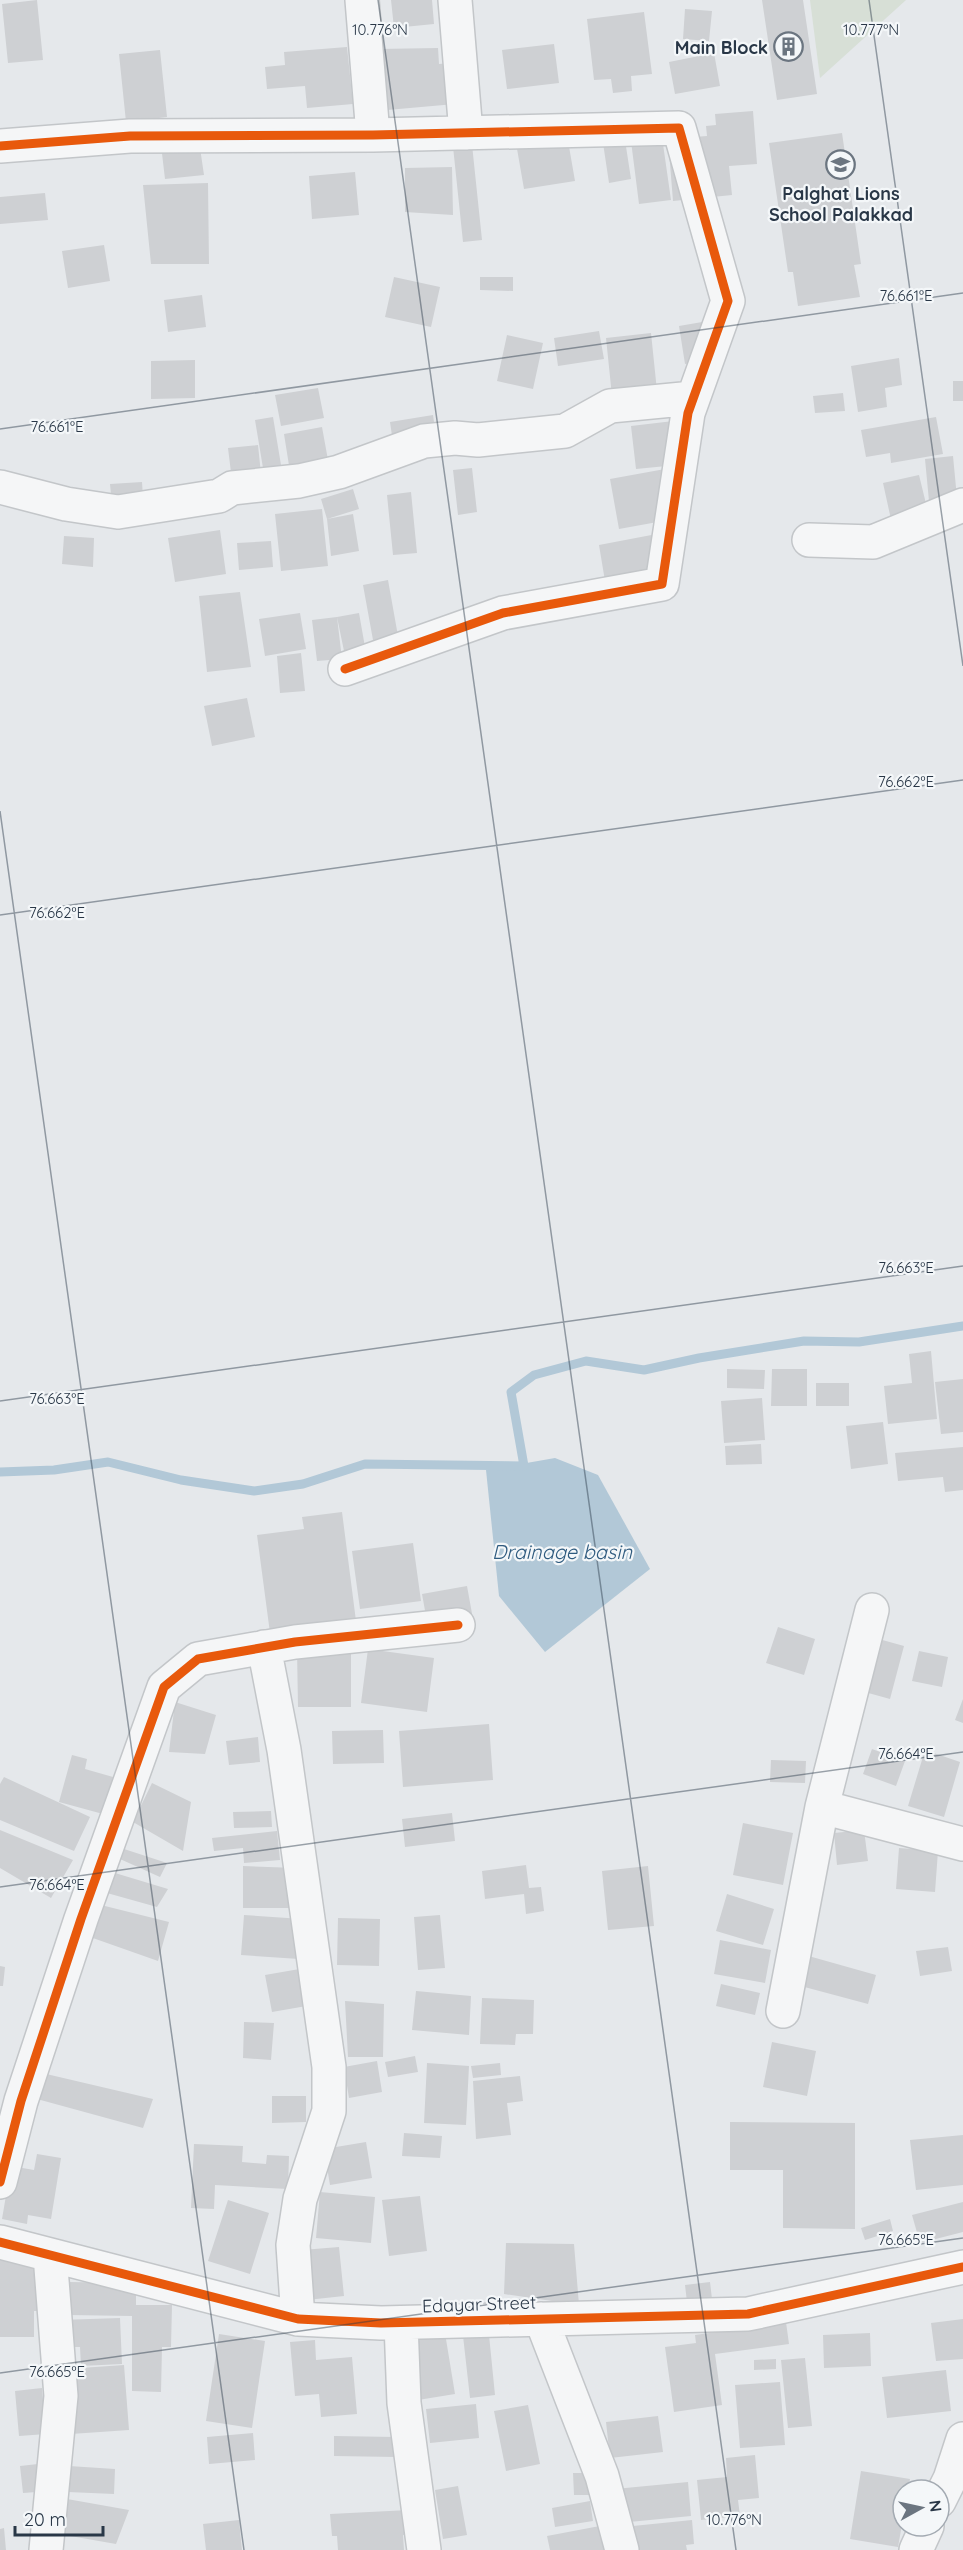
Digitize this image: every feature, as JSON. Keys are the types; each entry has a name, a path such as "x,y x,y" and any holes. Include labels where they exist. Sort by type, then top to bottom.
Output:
{"street":[{"path":"362,0 373,135"},
{"path":"455,0 466,133"},
{"path":"0,146 130,136 373,135 679,128 728,301 688,413 662,584 503,613 345,669"},
{"path":"0,487 66,504 118,512 219,496 232,488 299,481 365,464 423,441 455,438 478,440 565,431 610,406 693,399"},
{"path":"808,540 873,542 963,505"},
{"path":"783,2011 822,1807 872,1610"},
{"path":"0,2182 31,2068 81,1919 164,1687 198,1659 264,1647 458,1625"},
{"path":"264,1647 284,1750 329,2067 329,2111 300,2199 293,2245 298,2319"},
{"path":"822,1807 963,1844"},
{"name":"Edayar Street","path":"0,2242 298,2319 401,2323 748,2313 963,2267"},
{"path":"46,2550 61,2396 50,2255"},
{"path":"541,2319 602,2476 622,2550"},
{"path":"401,2323 404,2403 424,2550"},
{"path":"951,2487 963,2439"}],"shaded area":[{"path":"810,0 906,0 820,78"}],"water":[{"name":"Drainage basin","path":"555,1458 598,1475 650,1569 545,1652 499,1596 486,1470"}],"building":[{"path":"37,0 43,60 8,63 2,4"},
{"path":"391,0 432,0 434,24 394,28"},
{"name":"Main Block","path":"762,0 803,0 817,94 777,100"},
{"path":"685,9 712,11 709,41 683,39"},
{"path":"644,12 652,74 631,76 632,91 613,93 611,79 594,80 587,19"},
{"path":"554,44 559,83 507,89 502,50"},
{"path":"347,47 353,104 307,108 305,86 267,89 265,67 285,65 284,52"},
{"path":"438,48 439,64 451,63 455,104 376,111 378,49"},
{"path":"160,50 167,117 126,122 119,54"},
{"path":"714,53 720,86 675,94 669,62"},
{"path":"753,111 757,164 729,166 732,195 673,201 668,139 707,136 706,126 716,125 715,114"},
{"path":"842,133 861,264 854,265 860,297 798,306 793,272 788,272 769,143"},
{"path":"471,135 482,240 463,242 452,137"},
{"path":"567,135 575,181 524,189 516,143"},
{"path":"662,137 671,200 639,204 631,141"},
{"path":"625,140 631,179 609,183 603,143"},
{"path":"199,141 204,175 165,179 161,145"},
{"path":"452,167 453,215 405,212 405,168"},
{"path":"355,172 359,215 312,219 309,176"},
{"path":"208,183 209,264 151,264 143,185"},
{"path":"45,193 48,220 0,224 0,197"},
{"path":"104,245 110,281 68,288 62,251"},
{"path":"394,277 440,287 431,327 385,317"},
{"path":"480,277 513,277 513,291 480,290"},
{"path":"202,295 206,327 168,332 164,300"},
{"path":"708,321 714,359 685,364 679,326"},
{"path":"599,331 604,359 558,366 554,338"},
{"path":"651,333 657,391 612,396 606,338"},
{"path":"507,335 543,343 533,389 497,381"},
{"path":"899,358 902,385 885,388 887,407 858,412 851,366"},
{"path":"195,360 195,398 151,399 151,361"},
{"path":"953,381 963,381 963,401 953,401"},
{"path":"318,388 324,418 281,426 275,395"},
{"path":"843,393 845,411 815,413 813,396"},
{"path":"433,415 438,450 395,456 390,422"},
{"path":"273,417 285,489 267,492 255,420"},
{"path":"936,417 943,454 891,463 890,453 866,457 861,430"},
{"path":"682,420 687,464 636,469 631,426"},
{"path":"322,427 330,471 291,478 284,434"},
{"path":"258,445 263,493 234,497 228,448"},
{"path":"953,456 957,498 929,501 925,459"},
{"path":"472,468 477,512 458,515 453,470"},
{"path":"665,469 674,519 619,529 610,479"},
{"path":"919,475 929,516 892,524 883,483"},
{"path":"142,482 144,512 113,515 110,484"},
{"path":"353,489 359,509 327,519 321,499"},
{"path":"411,492 417,553 393,555 387,495"},
{"path":"322,509 328,566 281,571 275,514"},
{"path":"353,514 359,551 331,556 327,519"},
{"path":"220,530 226,574 175,582 168,538"},
{"path":"662,533 668,569 605,581 599,545"},
{"path":"64,536 94,538 93,567 62,564"},
{"path":"271,541 273,567 239,570 237,543"},
{"path":"388,580 398,636 373,640 363,585"},
{"path":"240,592 251,667 207,672 199,596"},
{"path":"300,613 306,649 265,656 259,619"},
{"path":"359,613 365,647 344,651 337,617"},
{"path":"337,617 342,659 317,661 312,620"},
{"path":"301,653 305,691 280,693 277,656"},
{"path":"247,698 255,737 212,746 204,706"},
{"path":"931,1351 937,1419 888,1424 884,1386 912,1383 909,1354"},
{"path":"727,1369 765,1370 764,1389 727,1388"},
{"path":"772,1369 807,1369 807,1406 771,1406"},
{"path":"963,1379 963,1432 941,1434 935,1382"},
{"path":"816,1383 849,1383 849,1406 816,1406"},
{"path":"762,1398 765,1440 724,1443 721,1401"},
{"path":"883,1422 888,1464 851,1469 846,1426"},
{"path":"761,1444 762,1464 726,1465 725,1446"},
{"path":"963,1447 963,1490 945,1492 943,1477 898,1481 895,1453"},
{"path":"342,1512 356,1621 270,1633 257,1535 304,1529 302,1517"},
{"path":"413,1543 421,1601 360,1609 352,1551"},
{"path":"467,1586 473,1619 428,1627 422,1594"},
{"path":"778,1627 815,1639 804,1675 766,1663"},
{"path":"868,1636 904,1646 890,1699 854,1689"},
{"path":"297,1649 351,1649 351,1707 298,1707"},
{"path":"368,1649 434,1658 427,1712 361,1703"},
{"path":"919,1651 948,1657 942,1687 912,1681"},
{"path":"963,1699 963,1723 955,1720"},
{"path":"175,1702 216,1715 205,1754 169,1752"},
{"path":"489,1724 493,1780 403,1787 399,1731"},
{"path":"383,1730 384,1763 333,1764 332,1731"},
{"path":"258,1737 260,1762 229,1765 226,1741"},
{"path":"872,1749 905,1761 896,1786 863,1774"},
{"path":"925,1750 960,1762 944,1817 908,1806"},
{"path":"72,1755 87,1759 85,1769 113,1777 103,1814 59,1802"},
{"path":"771,1760 806,1761 805,1783 770,1782"},
{"path":"4,1777 90,1817 74,1851 0,1820 0,1784"},
{"path":"152,1783 191,1802 183,1851 133,1822"},
{"path":"271,1811 272,1827 234,1828 233,1812"},
{"path":"452,1813 455,1841 405,1847 402,1819"},
{"path":"743,1823 793,1833 783,1885 733,1875"},
{"path":"0,1830 73,1860 51,1898 0,1868"},
{"path":"864,1830 868,1861 837,1865 834,1833"},
{"path":"277,1831 280,1860 244,1863 243,1848 214,1851 212,1838"},
{"path":"121,1848 167,1863 160,1877 120,1859"},
{"path":"899,1848 938,1851 935,1892 896,1889"},
{"path":"526,1865 529,1888 541,1887 544,1911 526,1914 524,1894 485,1899 482,1871"},
{"path":"243,1866 296,1868 297,1908 243,1908"},
{"path":"648,1866 654,1926 608,1930 602,1871"},
{"path":"115,1873 168,1889 157,1907 107,1893"},
{"path":"727,1894 774,1909 763,1945 716,1931"},
{"path":"101,1905 169,1922 158,1961 90,1937"},
{"path":"244,1915 302,1919 299,1959 241,1955"},
{"path":"440,1915 445,1968 418,1970 414,1917"},
{"path":"338,1918 380,1919 379,1966 337,1965"},
{"path":"720,1940 771,1950 765,1983 714,1974"},
{"path":"948,1947 952,1971 920,1976 916,1951"},
{"path":"805,1955 876,1975 868,2004 797,1985"},
{"path":"0,1966 5,1967 3,1986 0,1986"},
{"path":"311,1967 318,2004 272,2012 265,1975"},
{"path":"721,1984 760,1993 755,2015 716,2006"},
{"path":"416,1991 471,1996 469,2035 412,2030"},
{"path":"482,1998 534,2000 533,2034 516,2034 515,2045 480,2044"},
{"path":"345,2001 384,2004 383,2057 348,2057"},
{"path":"244,2022 274,2023 271,2060 243,2058"},
{"path":"772,2042 816,2051 807,2096 763,2087"},
{"path":"415,2056 418,2072 388,2077 385,2062"},
{"path":"377,2061 382,2092 349,2098 344,2067"},
{"path":"427,2063 469,2066 466,2125 424,2123"},
{"path":"500,2063 501,2075 473,2078 471,2066"},
{"path":"42,2073 153,2099 143,2128 37,2099"},
{"path":"520,2076 523,2101 507,2103 511,2135 476,2139 473,2081"},
{"path":"272,2096 306,2096 306,2122 272,2123"},
{"path":"730,2122 855,2123 855,2229 783,2228 783,2170 730,2170"},
{"path":"404,2133 442,2136 440,2158 402,2156"},
{"path":"963,2135 963,2185 916,2190 910,2140"},
{"path":"366,2142 372,2178 330,2185 324,2149"},
{"path":"194,2144 243,2146 242,2162 266,2164 267,2155 289,2156 288,2189 215,2185 214,2209 191,2208"},
{"path":"37,2154 61,2158 51,2219 28,2215 27,2224 2,2219 11,2166 34,2170"},
{"path":"320,2192 375,2197 371,2243 316,2238"},
{"path":"420,2196 427,2251 389,2256 382,2200"},
{"path":"228,2200 269,2213 250,2274 208,2261"},
{"path":"963,2202 963,2232 920,2243 912,2215"},
{"path":"890,2219 893,2231 865,2240 861,2228"},
{"path":"506,2243 574,2244 579,2305 504,2294"},
{"path":"339,2247 344,2296 307,2300 302,2250"},
{"path":"0,2257 43,2257 43,2311 34,2311 34,2337 0,2337"},
{"path":"69,2282 136,2283 136,2305 172,2305 171,2347 162,2347 161,2392 132,2391 132,2316 69,2315"},
{"path":"710,2282 712,2299 687,2302 685,2285"},
{"path":"120,2318 122,2364 81,2366 80,2347 61,2347 60,2320"},
{"path":"963,2319 963,2359 936,2361 931,2323"},
{"path":"786,2322 789,2344 715,2354 722,2405 674,2412 665,2347 696,2343 695,2335"},
{"path":"488,2325 495,2395 470,2398 462,2327"},
{"path":"444,2327 455,2394 418,2400 407,2334"},
{"path":"870,2333 871,2366 824,2368 823,2335"},
{"path":"219,2334 265,2341 252,2428 206,2421"},
{"path":"315,2340 316,2360 352,2357 357,2414 321,2417 319,2394 295,2396 290,2342"},
{"path":"805,2358 812,2426 788,2428 781,2360"},
{"path":"776,2359 776,2369 754,2370 754,2360"},
{"path":"124,2365 129,2430 71,2434 66,2369"},
{"path":"946,2370 951,2411 887,2418 882,2377"},
{"path":"780,2382 785,2445 740,2448 735,2385"},
{"path":"42,2388 46,2434 19,2436 15,2391"},
{"path":"476,2404 479,2438 430,2443 426,2409"},
{"path":"528,2405 540,2464 506,2471 494,2411"},
{"path":"658,2416 663,2452 610,2458 606,2422"},
{"path":"253,2433 255,2460 209,2464 207,2437"},
{"path":"334,2436 396,2437 396,2457 334,2456"},
{"path":"755,2455 759,2498 738,2500 740,2516 701,2520 697,2480 727,2477 726,2458"},
{"path":"47,2463 50,2491 23,2493 20,2466"},
{"path":"69,2466 115,2469 114,2494 68,2492"},
{"path":"861,2471 904,2478 891,2478 891,2538 900,2538 898,2547 850,2539"},
{"path":"573,2473 589,2473 589,2495 574,2495"},
{"path":"688,2482 691,2516 619,2523 615,2489"},
{"path":"458,2486 467,2535 443,2539 435,2490"},
{"path":"67,2499 129,2510 116,2544 59,2534"},
{"path":"590,2501 593,2521 555,2527 552,2508"},
{"path":"409,2510 410,2534 403,2535 404,2550 338,2550 337,2536 332,2536 330,2514"},
{"path":"239,2520 242,2550 206,2550 203,2524"},
{"path":"692,2520 694,2544 686,2545 687,2550 636,2550 633,2526"},
{"path":"605,2525 609,2550 550,2550 547,2536"},
{"path":"4,2528 6,2550 0,2550 0,2529"}],"waterway":[{"path":"0,1472 54,1470 108,1462 181,1480 254,1491 303,1484 365,1464 524,1466 511,1392 534,1375 586,1361 644,1370 699,1358 804,1341 859,1342 963,1326"}],"cycle path":[{"path":"0,146 130,136 373,135 679,128 728,301 688,413 662,584 503,613 345,669"},
{"path":"0,2182 21,2101 81,1919 164,1687 198,1659 295,1642 458,1625"},
{"path":"0,2242 298,2319 381,2323 748,2314 963,2267"}],"place":[{"name":"Main Block","path":"789,47"},
{"name":"Palghat Lions School Palakkad","path":"841,164"}]}
